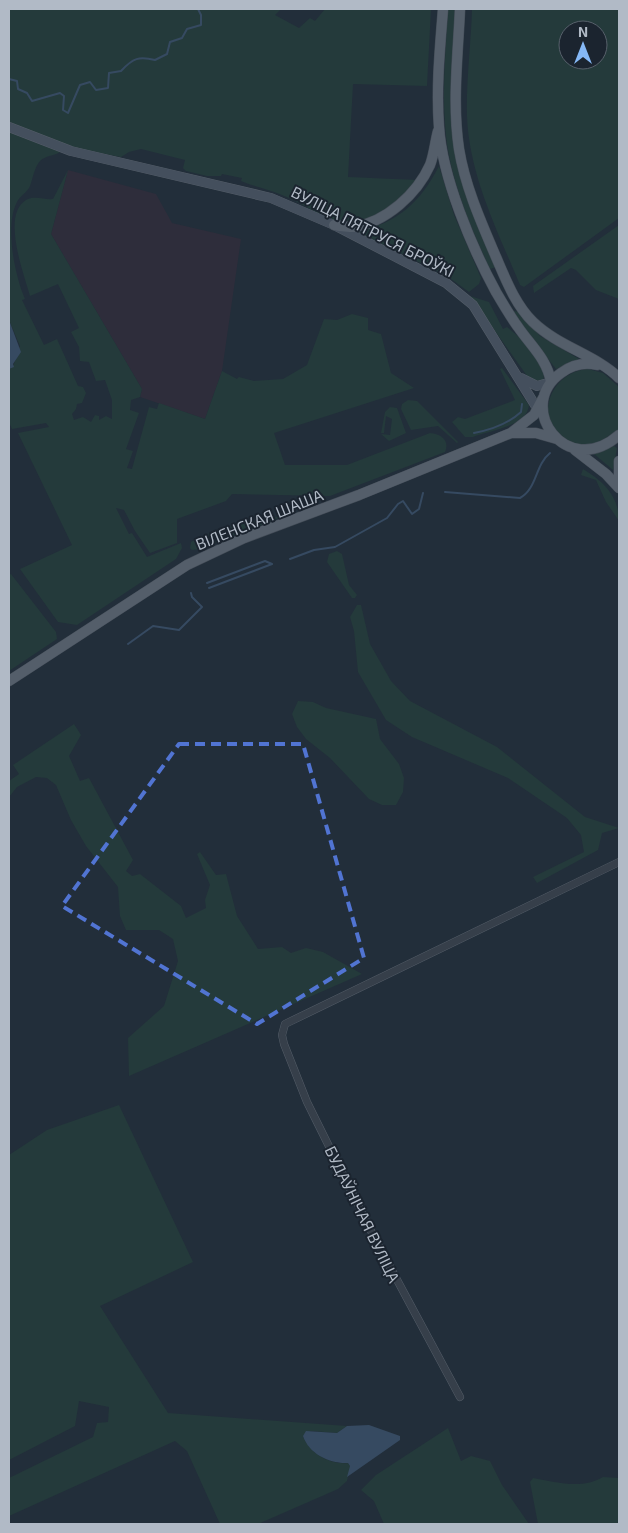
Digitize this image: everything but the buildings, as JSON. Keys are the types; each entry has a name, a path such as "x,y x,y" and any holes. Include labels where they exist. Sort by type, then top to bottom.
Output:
{"main road":[{"path":"334,226 353,227 370,222 389,212 407,198 420,183 430,164 438,128 439,67 443,9"},
{"path":"460,9 456,112 459,150 467,182 481,222 514,297 531,320 561,344 605,368 619,378"},
{"name":"ВУЛІЦА ПЯТРУСЯ БРОЎКІ","path":"9,127 71,151 256,193 297,208 446,284 473,305 545,419"},
{"path":"438,128 447,170 467,228 486,272 519,329 546,362 551,382"},
{"path":"511,433 527,422 538,409 551,382 558,374 575,365 590,364 605,368"},
{"path":"519,376 536,386 551,382"},
{"path":"543,398 545,419 552,434 606,474 619,488"},
{"path":"511,433 536,433 559,440"},
{"name":"ВІЛЕНСКАЯ ШАША","path":"9,681 186,565 211,552 472,451 511,433"},
{"path":"572,448 587,451 615,441 619,435"},
{"path":"619,461 619,475"}],"street":[{"name":"БУДАЎНІЧАЯ ВУЛІЦА","path":"460,1397 405,1300 307,1102 284,1044 282,1035 285,1024 619,862"}],"highlighted area":[{"path":"179,744 303,744 364,958 257,1024 62,906"}],"shaded area":[{"path":"68,170 156,194 172,223 241,239 222,371 205,419 140,397 142,389 51,234"}],"green space":[{"path":"9,9 281,9 275,15 299,28 310,18 315,21 325,9 431,9 427,86 353,84 348,177 417,180 401,197 382,212 372,218 350,223 331,219 289,198 241,181 242,178 222,174 221,176 207,176 186,171 183,168 185,160 141,149 129,152 121,157 72,148 9,124"},
{"path":"448,9 455,9 451,124 455,151 496,267 490,269 461,198 450,162 445,124 444,95"},
{"path":"472,9 619,9 619,218 524,287 520,285 494,224 479,181 469,138 467,89"},
{"path":"9,132 60,152 40,161 30,186 17,201 13,214 11,239 18,278 25,299 22,300 44,345 57,339 78,386 83,387 86,393 82,403 77,404 72,414 74,420 83,417 91,422 95,415 99,416 99,420 106,416 112,419 112,400 105,380 96,381 89,362 80,361 79,347 71,332 79,328 58,284 30,296 16,245 15,218 19,208 29,199 53,199 68,170 51,234 142,389 140,397 131,400 130,410 139,413 126,449 133,451 127,468 132,469 149,407 157,409 159,403 205,419 222,371 237,379 239,377 254,381 283,379 307,365 324,319 337,320 352,314 368,318 368,330 381,334 391,373 414,388 274,433 285,465 347,465 430,433 444,438 446,444 445,452 330,496 232,494 226,501 177,519 177,543 150,553 124,510 116,508 129,534 132,533 147,557 181,543 182,548 176,559 77,625 58,622 20,569 72,545 18,433 49,427 46,423 12,429 9,422 9,369 13,367 20,346 9,320"},
{"path":"439,166 454,215 481,278 479,284 469,292 447,276 358,232 385,223 416,201"},
{"path":"619,225 619,299 596,290 576,270 571,268 534,293 533,286"},
{"path":"470,296 489,302 503,329 507,327 532,351 542,367 543,381 530,380"},
{"path":"510,310 519,312 540,336 579,359 556,369"},
{"path":"502,368 529,405 527,412 522,418 507,427 473,437 465,437 452,422 458,417 465,419 515,400 500,369"},
{"path":"588,369 603,373 619,387 619,429 593,446 570,442 558,434 551,424 548,412 549,400 554,389 563,379 574,372"},
{"path":"408,400 417,401 458,442 438,426 411,430 401,409 402,404"},
{"path":"390,407 397,408 406,433 389,441 381,434 390,435 392,419 386,416 384,433 381,433 385,412"},
{"path":"614,446 617,448 613,470 594,454"},
{"path":"583,469 603,484 613,497 619,521 606,502 596,480 581,475"},
{"path":"286,515 200,549 192,550 190,548 191,542 212,532"},
{"path":"337,551 342,554 349,585 357,595 355,598 352,598 327,562 329,554"},
{"path":"11,574 56,632 57,639 9,671 9,575"},
{"path":"357,605 361,605 370,644 391,681 410,701 497,747 585,817 619,828 602,833 598,850 537,883 533,877 584,852 581,835 567,818 508,778 412,737 386,720 358,672 354,631 350,617"},
{"path":"298,701 313,702 326,708 376,719 380,739 399,764 404,778 403,792 396,805 382,805 369,799 330,758 306,739 297,727 292,714"},
{"path":"74,724 81,735 69,756 80,781 89,778 133,860 126,871 132,876 140,874 181,906 186,918 206,908 205,900 210,885 197,854 200,852 216,875 226,874 237,916 258,949 282,947 291,953 306,948 323,952 362,974 129,1076 128,1038 164,1006 178,961 173,939 159,930 126,930 120,916 118,887 86,846 71,820 56,785 47,778 36,777 17,787 9,797 9,781 19,774 13,765"},
{"path":"119,1105 193,1262 100,1306 168,1413 347,1426 337,1433 311,1431 303,1436 310,1448 321,1457 334,1462 348,1463 350,1466 347,1481 338,1489 258,1524 220,1524 187,1451 175,1441 9,1516 9,1478 93,1437 97,1423 108,1422 109,1407 79,1401 75,1426 9,1460 9,1155 47,1130"},
{"path":"448,1428 461,1461 471,1456 490,1461 502,1485 529,1524 384,1524 374,1501 361,1490 376,1475"},
{"path":"603,1477 619,1478 619,1524 538,1524 530,1482 533,1478 578,1484 595,1481"}],"water":[{"path":"9,320 21,352 13,364 14,367 9,369"},
{"path":"369,1425 400,1436 400,1440 347,1477 350,1466 348,1463 334,1462 321,1457 310,1448 303,1436 306,1431 337,1433 347,1426"}],"waterway":[{"path":"9,79 17,81 18,89 27,93 32,101 60,93 64,96 63,110 68,113 80,85 90,82 96,90 108,88 109,73 121,71 129,63 140,58 155,60 167,54 170,42 182,38 187,29 201,25 201,15 198,9"},
{"path":"474,433 493,428 511,420 521,412 522,404"},
{"path":"445,492 520,498 530,489 541,464 550,453"},
{"path":"290,559 314,550 335,547 387,518 398,504 403,501 412,514 419,509 423,493"},
{"path":"207,583 265,561 272,564"},
{"path":"209,588 272,564"},
{"path":"128,644 153,626 179,630 202,607 192,597 191,593"}]}
